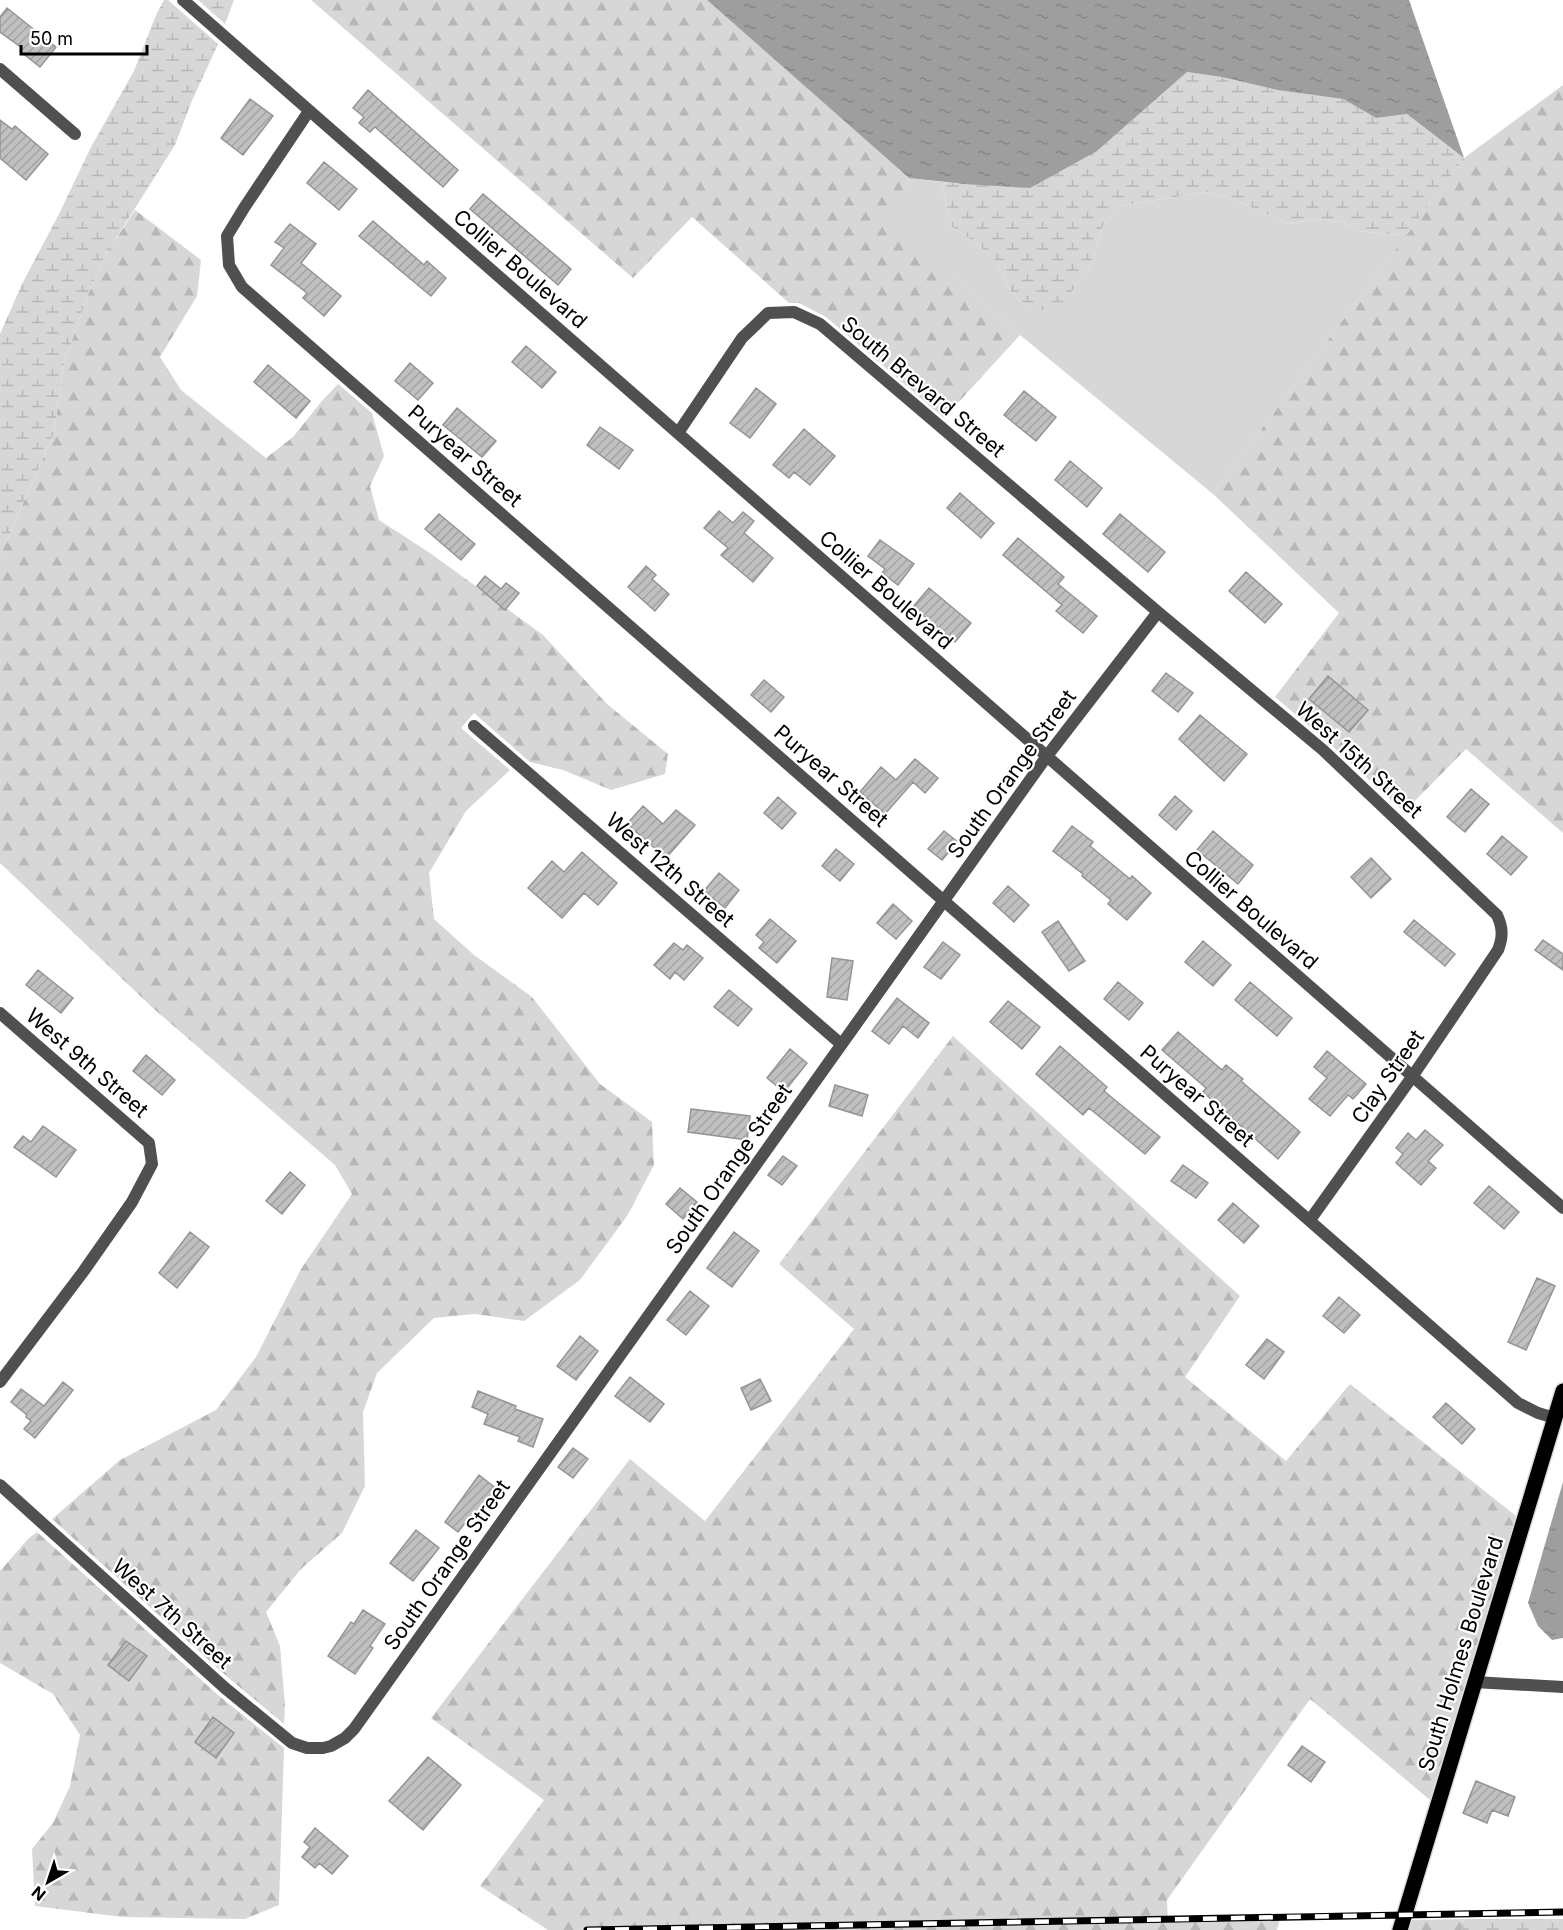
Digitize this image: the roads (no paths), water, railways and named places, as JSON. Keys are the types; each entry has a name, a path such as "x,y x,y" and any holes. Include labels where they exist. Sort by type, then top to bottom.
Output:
{"main road":[{"name":"South Holmes Boulevard","path":"1400,1930 1563,1391"}],"street":[{"name":"Collier Boulevard","path":"183,0 1563,1208"},
{"path":"0,69 75,134"},
{"name":"Puryear Street","path":"309,111 227,237 229,265 242,287 1518,1403 1555,1418"},
{"name":"South Brevard Street","path":"678,433 742,338 768,313 794,312 820,324 1158,612"},
{"name":"South Orange Street","path":"331,1746 345,1738 354,1729 1047,756 1158,612"},
{"name":"West 15th Street","path":"1158,612 1323,750 1490,906 1502,925 1502,938 1495,954"},
{"name":"West 12th Street","path":"474,726 841,1044"},
{"name":"Clay Street","path":"1310,1220 1412,1077 1495,954"},
{"name":"West 9th Street","path":"0,1013 149,1143 152,1164 132,1202 83,1272 0,1382"},
{"name":"West 7th Street","path":"0,1485 225,1688 292,1743 307,1748 331,1746"},
{"path":"1474,1682 1563,1687"}],"water":[{"path":"707,0 1409,0 1464,158 1407,114 1376,118 1343,99 1277,90 1222,77 1187,72 1097,151 1030,188 909,178"},
{"path":"1563,1482 1563,1638 1552,1640 1538,1626 1528,1603"}],"railway":[{"path":"587,1930 1563,1912"}]}
